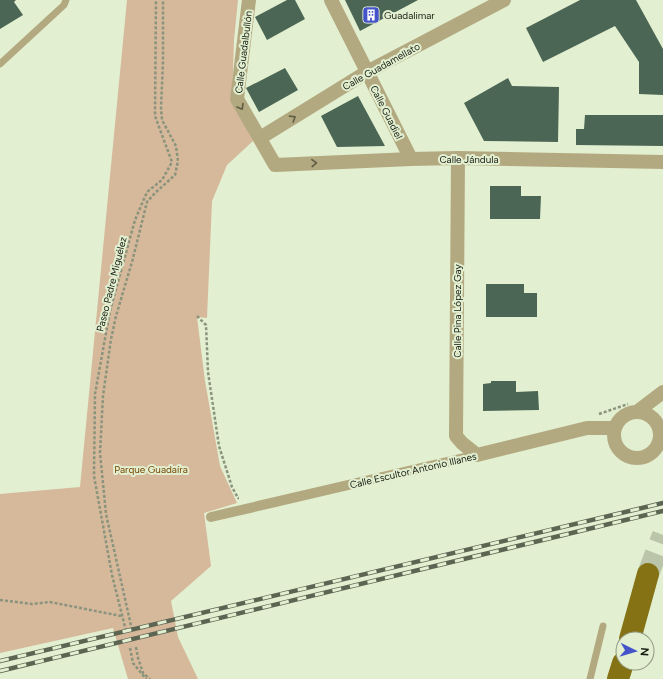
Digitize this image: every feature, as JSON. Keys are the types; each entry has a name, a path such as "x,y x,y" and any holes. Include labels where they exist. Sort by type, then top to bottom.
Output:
{"main road":[{"path":"633,631 655,574 645,631"}],"street":[{"name":"Calle Guadalbullón","path":"249,0 237,99 276,165"},
{"name":"Calle Guadiel","path":"330,0 411,159"},
{"name":"Calle Guadamellato","path":"260,138 367,72 504,0"},
{"name":"Calle Jándula","path":"276,165 458,158 663,162"},
{"name":"Calle Pina López Gay","path":"458,158 456,436 477,455"},
{"path":"634,407 648,415 657,423 660,430 658,445 659,450 640,458 632,458 619,450 613,436 614,428 618,421 634,407 663,392"},
{"name":"Calle Escultor Antonio Illanes","path":"211,518 587,428 614,428"}],"lane":[{"path":"0,64 64,5 66,0"},
{"path":"590,679 603,626"}],"path":[{"name":"Paseo Padre Miguélez","path":"126,631 112,575 94,476 95,394 110,311 135,220 147,192 162,180 172,162 156,116 156,0"},
{"path":"132,630 106,514 100,453 103,396 111,339 116,316 132,262 147,202 175,175 178,161 176,146 162,120 163,0"},
{"path":"197,316 206,325 208,372 219,446 232,487 238,498 245,499"},
{"path":"593,415 634,407"},
{"path":"0,600 32,604 50,602 122,616"},
{"path":"136,647 143,673 150,679"},
{"path":"130,648 133,663 146,679"}],"green space":[{"name":"Parque Guadaíra","path":"127,0 238,0 234,40 232,100 253,141 227,165 212,201 207,318 197,317 205,381 220,466 237,503 204,513 211,566 171,601 178,637 198,679 128,679 113,628 0,653 0,494 80,487"}],"building":[{"path":"0,0 16,0 14,2 23,15 0,29"},
{"path":"287,0 295,0 305,19 267,40 255,17"},
{"name":"Guadalimar","path":"345,0 418,0 360,31"},
{"path":"580,0 636,0 663,49 663,95 639,94 639,62 615,26 543,62 526,28"},
{"path":"285,68 298,90 259,112 246,88"},
{"path":"508,78 512,86 559,87 558,142 484,141 464,103"},
{"path":"358,96 385,146 337,147 321,116"},
{"path":"585,115 663,115 663,146 576,145 576,129 584,129"},
{"path":"490,186 521,186 521,196 541,196 540,219 490,219"},
{"path":"486,284 524,284 524,293 537,293 537,317 486,317"},
{"path":"491,381 516,381 516,392 538,391 539,410 483,411 483,384 491,383"}],"tunnel":[{"path":"648,574 663,535"}],"railway":[{"path":"0,661 663,503"},
{"path":"0,671 663,511"}],"place":[{"name":"Guadalimar","path":"371,15"}]}
